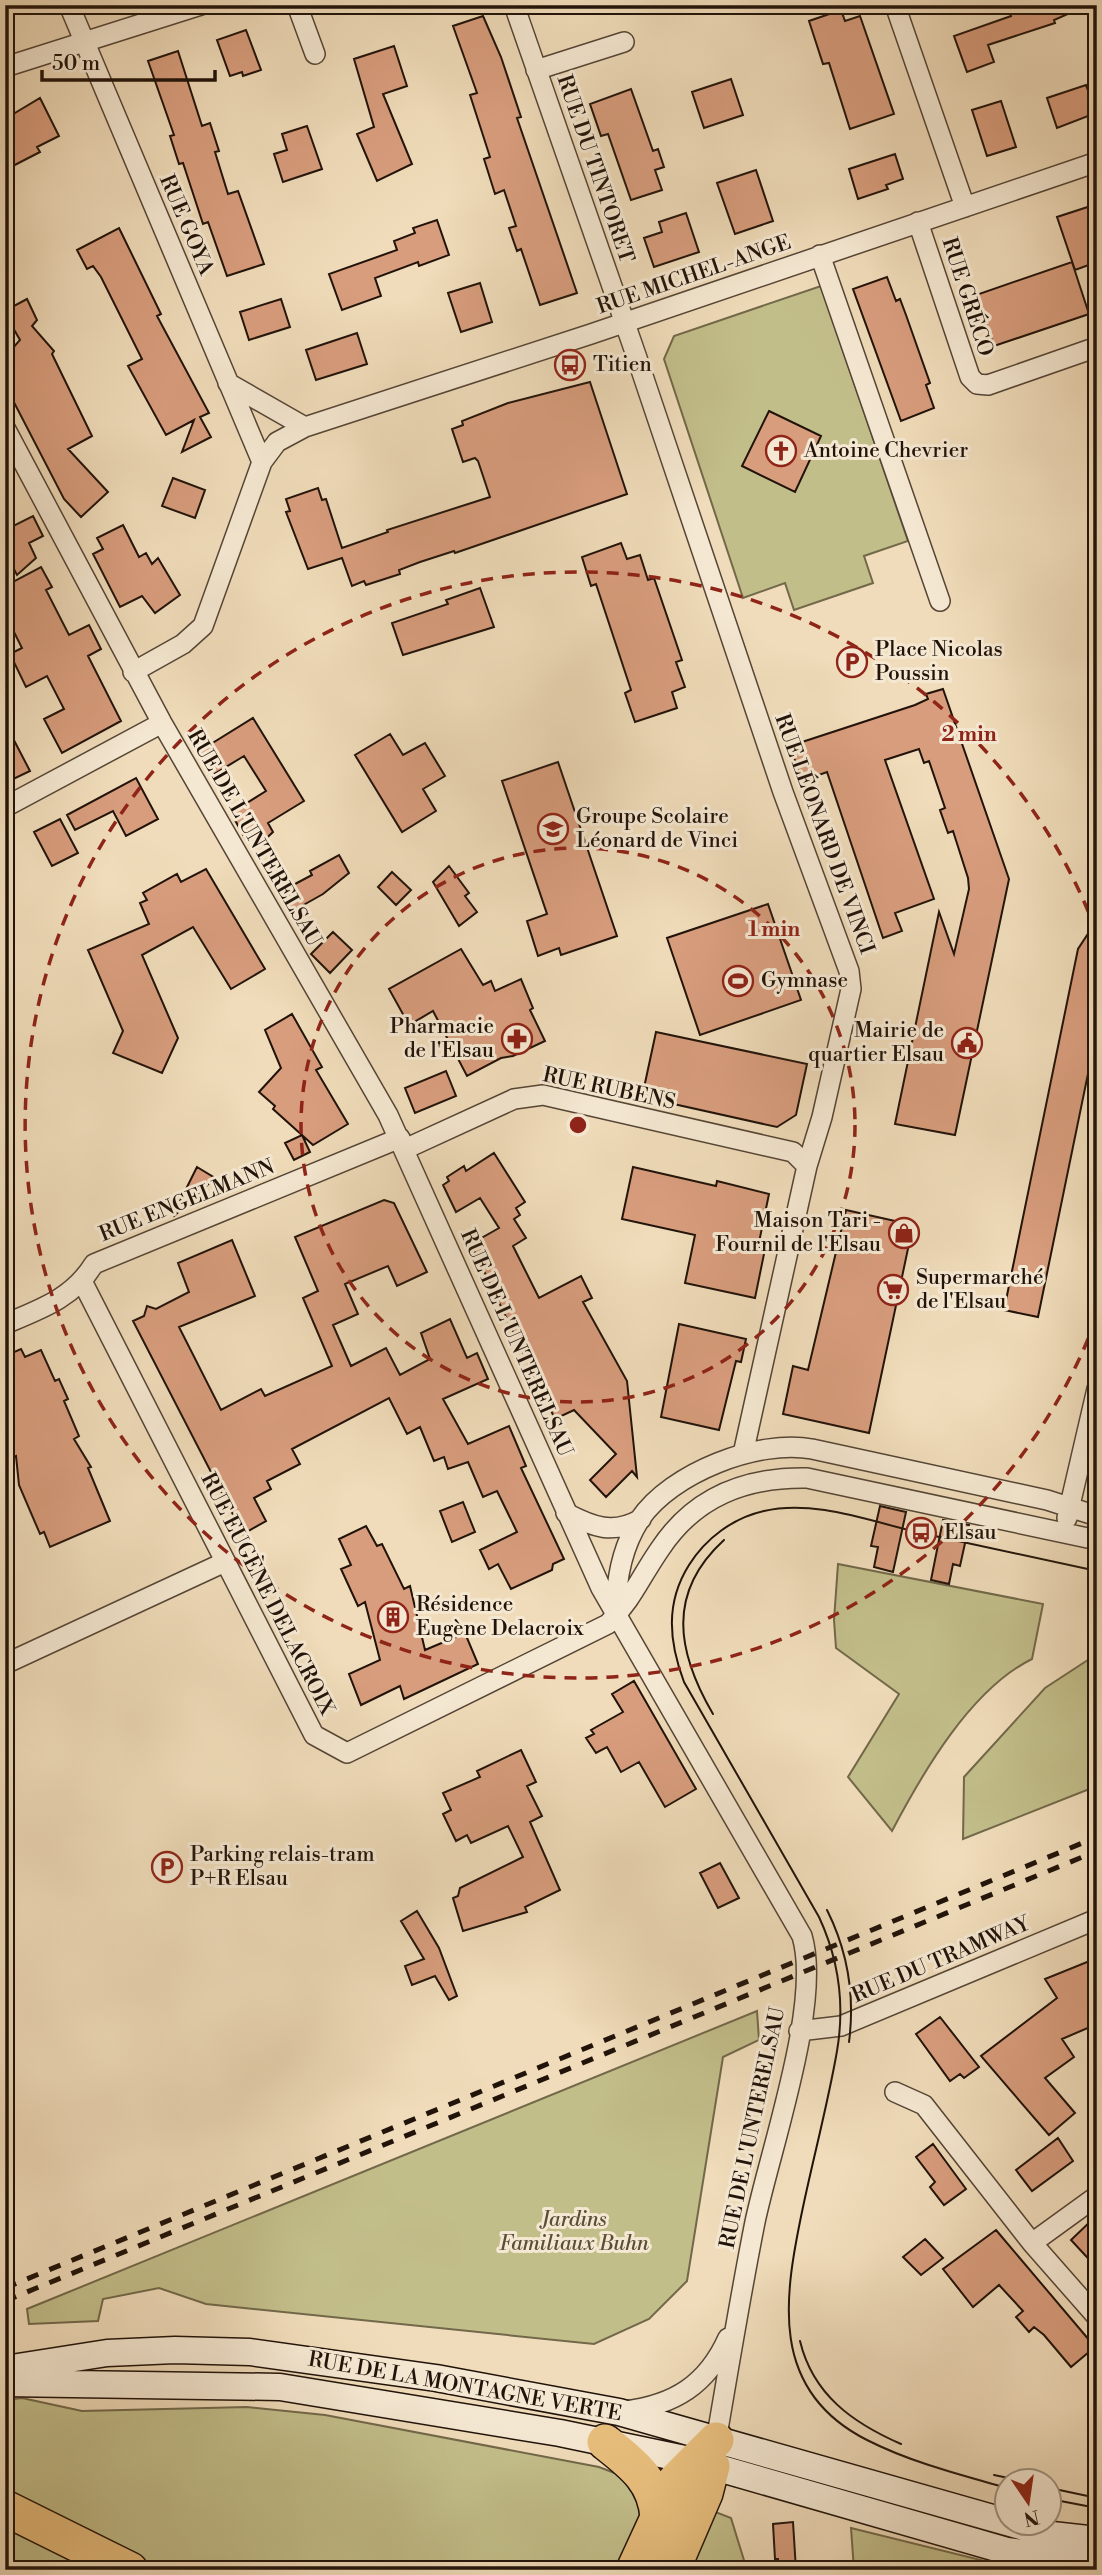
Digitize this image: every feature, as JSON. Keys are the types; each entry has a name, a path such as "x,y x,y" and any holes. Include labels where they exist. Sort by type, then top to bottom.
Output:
{"highway":[{"path":"612,2427 648,2480 654,2492 658,2518"},
{"path":"634,2570 675,2481 707,2455"},
{"path":"672,2570 705,2493 707,2455"},
{"path":"5,2508 130,2570"}],"main road":[{"name":"RUE DE LA MONTAGNE VERTE","path":"5,2369 107,2353 175,2350 250,2352 436,2378 909,2509"},
{"name":"RUE DE LA MONTAGNE VERTE","path":"5,2383 280,2387 612,2427"},
{"path":"909,2509 1052,2535 1097,2540"},
{"path":"909,2509 1007,2551 1088,2570"},
{"path":"1007,2551 1097,2563"}],"street":[{"name":"RUE GOYA","path":"69,5 262,462"},
{"path":"5,67 201,5"},
{"path":"297,5 314,54"},
{"name":"RUE DU TINTORET","path":"514,5 625,323"},
{"path":"901,9 965,206"},
{"name":"RUE DU TINTORET","path":"536,70 624,42"},
{"name":"RUE MICHEL-ANGE","path":"133,672 183,644 203,626 262,462 277,442 305,427 625,323 1097,162"},
{"name":"RUE GRÉCO","path":"918,222 970,377 977,384 988,385 1097,347"},
{"path":"820,255 940,601"},
{"name":"RUE LÉONARD DE VINCI","path":"625,323 783,792 846,960 851,989 822,1117 807,1166 743,1454"},
{"path":"229,383 305,427"},
{"name":"RUE DE L'UNTERELSAU","path":"5,428 133,672 402,1143 566,1513 616,1616 799,1928 807,1968 799,2031 755,2221 738,2315 707,2455"},
{"path":"5,807 162,723"},
{"name":"RUE RUBENS","path":"402,1143 514,1099 543,1095 793,1152 807,1166"},
{"name":"RUE ENGELMANN","path":"5,1324 61,1300 83,1283 94,1264 402,1143"},
{"name":"RUE EUGÈNE DELACROIX","path":"83,1283 314,1735 346,1753 595,1633 616,1616"},
{"path":"1062,1532 1097,1389"},
{"path":"566,1513 586,1523 613,1529 626,1527 641,1519 691,1476 743,1454 800,1447 1070,1506 1097,1517"},
{"path":"616,1616 628,1604 659,1550 691,1511 713,1496 749,1483 807,1478 1097,1539"},
{"path":"616,1616 620,1564 641,1519"},
{"path":"5,1664 225,1562"},
{"name":"RUE DU TRAMWAY","path":"799,2031 841,2026 1097,1919"},
{"path":"895,2092 923,2105 1032,2243 1097,2317"},
{"path":"1032,2243 1097,2196"},
{"name":"RUE DE L'UNTERELSAU","path":"612,2427 685,2393 699,2382 715,2364 738,2315"}],"green space":[{"path":"821,286 908,541 864,556 873,583 794,610 785,583 743,598 664,359 674,336"},
{"path":"838,1564 1043,1604 1032,1659 989,1690 969,1711 918,1783 892,1831 848,1777 899,1694 836,1648 834,1620"},
{"path":"1097,1654 1097,1786 963,1839 964,1777 1045,1688"},
{"name":"Jardins Familiaux Buhn","path":"757,2011 759,2040 723,2057 687,2281 649,2319 594,2344 206,2304 159,2288 103,2299 98,2321 29,2324 27,2309"},
{"path":"22,2398 82,2411 247,2407 325,2415 599,2467 731,2518 747,2570 5,2570 5,2400"},
{"path":"851,2528 1021,2570 854,2570"}],"building":[{"path":"1008,5 1088,5 1054,20 1055,23 988,45 994,62 967,72 954,36 1011,16"},
{"path":"841,10 845,21 860,16 894,114 850,129 829,63 823,64 809,21"},
{"path":"483,16 501,57 521,117 517,118 577,293 540,305 521,249 517,251 509,228 516,226 504,190 495,194 484,159 490,157 470,95 477,93 453,26"},
{"path":"246,30 261,70 243,76 242,72 230,76 217,40"},
{"path":"394,46 407,86 383,94 412,164 377,181 357,134 374,127 354,59"},
{"path":"178,51 202,126 210,123 219,151 215,152 228,194 238,191 264,264 227,276 208,222 203,224 183,163 179,164 170,136 174,135 148,61"},
{"path":"731,79 743,115 704,128 692,92"},
{"path":"1086,85 1096,113 1057,128 1047,98"},
{"path":"631,89 653,151 658,149 664,167 655,170 662,190 631,200 608,134 601,136 590,104"},
{"path":"40,98 59,136 37,147 40,152 5,170 5,119"},
{"path":"1001,101 1016,147 987,156 972,110"},
{"path":"307,126 322,169 283,182 274,154 287,150 282,134"},
{"path":"895,154 903,179 886,185 888,189 858,199 849,169"},
{"path":"756,170 773,221 735,234 717,183"},
{"path":"1097,204 1097,262 1075,270 1057,217"},
{"path":"686,213 699,252 654,267 644,238 662,232 659,222"},
{"path":"437,220 449,255 419,266 418,262 375,278 381,296 342,310 329,274 397,250 394,241 415,233 413,228"},
{"path":"119,228 161,314 157,316 209,413 200,417 211,437 182,452 194,420 166,435 128,366 142,359 101,277 93,266 87,269 77,250"},
{"path":"1072,262 1089,314 994,346 976,295"},
{"path":"887,277 896,301 900,299 906,315 930,383 926,385 934,408 901,421 853,289"},
{"path":"480,283 492,322 461,332 448,293"},
{"path":"5,297 14,306 27,299 37,320 32,326 54,351 52,354 92,436 68,449 108,492 81,517 64,499 5,385 5,357 20,340 5,314"},
{"path":"281,299 290,327 249,340 240,312"},
{"path":"357,333 367,364 316,380 306,350"},
{"path":"590,382 627,494 455,553 454,551 420,562 399,570 400,574 366,585 364,581 352,586 342,558 308,569 286,512 290,511 286,499 318,488 322,500 326,499 342,548 388,532 387,530 490,497 478,461 475,458 463,462 452,429 463,425 462,421 508,403"},
{"name":"Antoine Chevrier","path":"769,411 821,436 795,492 742,466"},
{"path":"173,478 205,490 195,518 162,506"},
{"path":"33,516 43,536 29,543 36,558 17,575 5,552 5,530"},
{"path":"123,525 139,557 146,553 152,564 158,558 180,595 155,613 142,596 120,607 93,554 103,549 97,538"},
{"path":"621,543 627,559 640,555 648,580 654,578 682,660 676,662 685,687 672,692 677,708 635,722 625,693 631,690 596,584 591,586 582,557"},
{"path":"41,567 52,587 46,590 69,635 89,625 101,649 88,656 121,721 62,753 44,719 64,709 47,676 26,687 10,654 22,648 5,614 5,586"},
{"path":"480,588 494,627 403,655 392,623 448,604 446,600"},
{"path":"943,689 1009,879 955,1135 895,1124 939,912 954,954 969,889 953,831 948,833 940,810 945,808 929,761 924,763 919,749 885,760 934,899 895,913 902,931 883,938 827,772 802,781 790,746 915,705 928,699 926,694"},
{"path":"253,718 304,801 268,823 273,832 256,848 248,835 245,838 231,813 266,791 244,756 211,776 198,752"},
{"path":"5,723 30,771 5,783"},
{"path":"390,734 403,755 425,743 445,776 423,789 436,811 402,832 355,755"},
{"path":"558,762 617,936 561,955 559,948 538,956 527,921 547,914 502,781"},
{"path":"136,778 158,819 126,836 113,811 75,830 67,815"},
{"path":"60,819 78,853 52,866 34,832"},
{"path":"339,855 349,873 323,894 291,912 280,892 312,875 310,871"},
{"path":"449,866 469,893 465,896 477,912 459,926 433,882"},
{"path":"206,869 265,969 231,989 193,927 142,955 178,1038 162,1073 113,1053 123,1031 88,950 149,924 140,903 147,900 143,893 177,874 181,882"},
{"path":"392,872 411,890 396,905 378,887"},
{"name":"Gymnase","path":"768,904 801,1000 700,1035 667,938"},
{"path":"1097,920 1097,1030 1038,1317 1004,1310 1078,949"},
{"path":"333,932 352,950 330,973 311,954"},
{"path":"461,949 483,985 491,981 495,991 521,979 533,1008 530,1010 545,1041 513,1056 501,1058 467,1076 433,1011 409,1025 389,989"},
{"path":"292,1014 322,1067 316,1070 348,1124 313,1145 273,1109 275,1106 259,1092 281,1068 265,1030"},
{"path":"656,1032 807,1064 796,1115 777,1127 642,1097"},
{"path":"446,1071 456,1096 415,1113 405,1088"},
{"path":"302,1135 310,1152 294,1160 285,1143"},
{"path":"494,1153 525,1202 516,1208 520,1215 514,1219 526,1238 513,1246 539,1298 581,1276 592,1298 583,1302 627,1381 637,1477 632,1471 606,1497 590,1480 616,1454 574,1410 555,1419 471,1244 499,1228 480,1198 456,1212 443,1185 449,1181 447,1177 464,1166 466,1171"},
{"path":"197,1167 215,1178 174,1216 173,1215"},
{"path":"633,1167 716,1186 717,1181 769,1194 758,1247 765,1249 755,1298 685,1283 695,1235 622,1219"},
{"path":"384,1200 394,1203 427,1272 397,1286 388,1266 345,1284 358,1314 333,1325 351,1366 386,1348 400,1375 430,1359 421,1333 450,1319 467,1358 477,1353 488,1379 443,1399 468,1444 509,1426 526,1466 521,1468 564,1559 553,1564 552,1570 511,1589 498,1564 489,1569 480,1550 517,1532 497,1491 483,1497 468,1462 448,1469 444,1457 434,1461 420,1427 407,1434 389,1398 292,1449 300,1464 267,1481 271,1489 254,1498 266,1521 243,1534 133,1321 144,1316 147,1306 156,1309 189,1292 178,1263 232,1240 255,1296 179,1327 221,1410 261,1389 265,1396 332,1366 303,1298 318,1291 295,1237"},
{"path":"846,1210 913,1225 869,1433 783,1414 793,1366 808,1370"},
{"path":"679,1324 746,1339 741,1362 736,1361 719,1430 661,1417"},
{"path":"21,1349 25,1357 41,1350 55,1381 59,1379 68,1399 64,1401 79,1436 74,1439 91,1467 88,1468 110,1521 50,1547 44,1532 40,1534 19,1485 16,1456 5,1461 5,1356"},
{"path":"463,1502 475,1532 452,1542 440,1511"},
{"path":"880,1506 906,1512 893,1572 874,1567 878,1547 871,1546"},
{"path":"943,1520 969,1525 960,1566 953,1564 949,1584 931,1580"},
{"name":"Résidence Eugène Delacroix","path":"366,1526 377,1546 382,1544 404,1589 410,1586 425,1650 465,1633 478,1664 404,1699 400,1686 361,1705 349,1674 380,1660 365,1602 358,1606 341,1569 351,1565 339,1539"},
{"path":"634,1681 696,1789 665,1807 639,1762 621,1772 607,1747 596,1753 586,1738 594,1734 591,1730 623,1712 612,1694"},
{"path":"521,1750 536,1782 527,1786 542,1816 530,1822 560,1890 525,1907 527,1912 463,1931 453,1898 458,1896 460,1888 523,1857 508,1826 471,1843 467,1835 456,1841 443,1814 451,1810 443,1793 480,1777 477,1771"},
{"path":"720,1863 739,1898 718,1908 700,1873"},
{"path":"417,1911 439,1948 457,1996 449,2000 435,1976 412,1985 405,1966 424,1959 401,1921"},
{"path":"1097,1958 1097,2024 1062,2039 1074,2057 1045,2078 1075,2113 1049,2135 981,2056 1057,1998 1045,1979"},
{"path":"940,2017 979,2067 964,2078 960,2074 950,2081 916,2034"},
{"path":"1058,2138 1073,2161 1032,2191 1016,2170"},
{"path":"933,2144 966,2189 944,2205 930,2187 935,2182 916,2157"},
{"path":"1097,2215 1097,2268 1071,2240"},
{"path":"996,2230 1095,2347 1071,2367 1044,2335 1034,2327 1029,2332 1016,2317 1023,2311 999,2285 973,2307 943,2269"},
{"path":"925,2239 943,2258 921,2275 903,2257"},
{"path":"793,2522 796,2570 779,2570 778,2559 775,2559 773,2524"}],"tram line":[{"path":"993,2484 918,2461 867,2440 835,2419 813,2395 798,2368 791,2338 791,2274 837,2051 840,1999 836,1966 819,1917 684,1682 675,1652 673,1608 681,1579 696,1555 712,1538 731,1524 753,1514 783,1508 843,1513 921,1533 1097,1571"},
{"path":"713,1714 691,1668 683,1624 693,1581 705,1560 724,1540"},
{"path":"827,1910 840,1942 848,1974 851,2008 849,2042"},
{"path":"800,2341 815,2377 837,2405 867,2427 901,2444"},
{"path":"1064,2491 1097,2498"},
{"path":"1064,2502 1097,2508"}],"railway":[{"path":"5,2288 1097,1837"},
{"path":"5,2301 1097,1851"}],"place":[{"name":"Titien","path":"570,365"},
{"name":"Antoine Chevrier","path":"781,451"},
{"name":"Place Nicolas Poussin","path":"852,662"},
{"name":"Groupe Scolaire Léonard de Vinci","path":"553,829"},
{"name":"Gymnase","path":"738,981"},
{"name":"Pharmacie de l'Elsau","path":"517,1039"},
{"name":"Mairie de quartier Elsau","path":"967,1043"},
{"name":"Maison Tari - Fournil de l'Elsau","path":"904,1233"},
{"name":"Supermarché de l'Elsau","path":"893,1290"},
{"name":"Elsau","path":"921,1533"},
{"name":"Résidence Eugène Delacroix","path":"393,1617"},
{"name":"Parking relais-tram P+R Elsau","path":"167,1867"}]}
